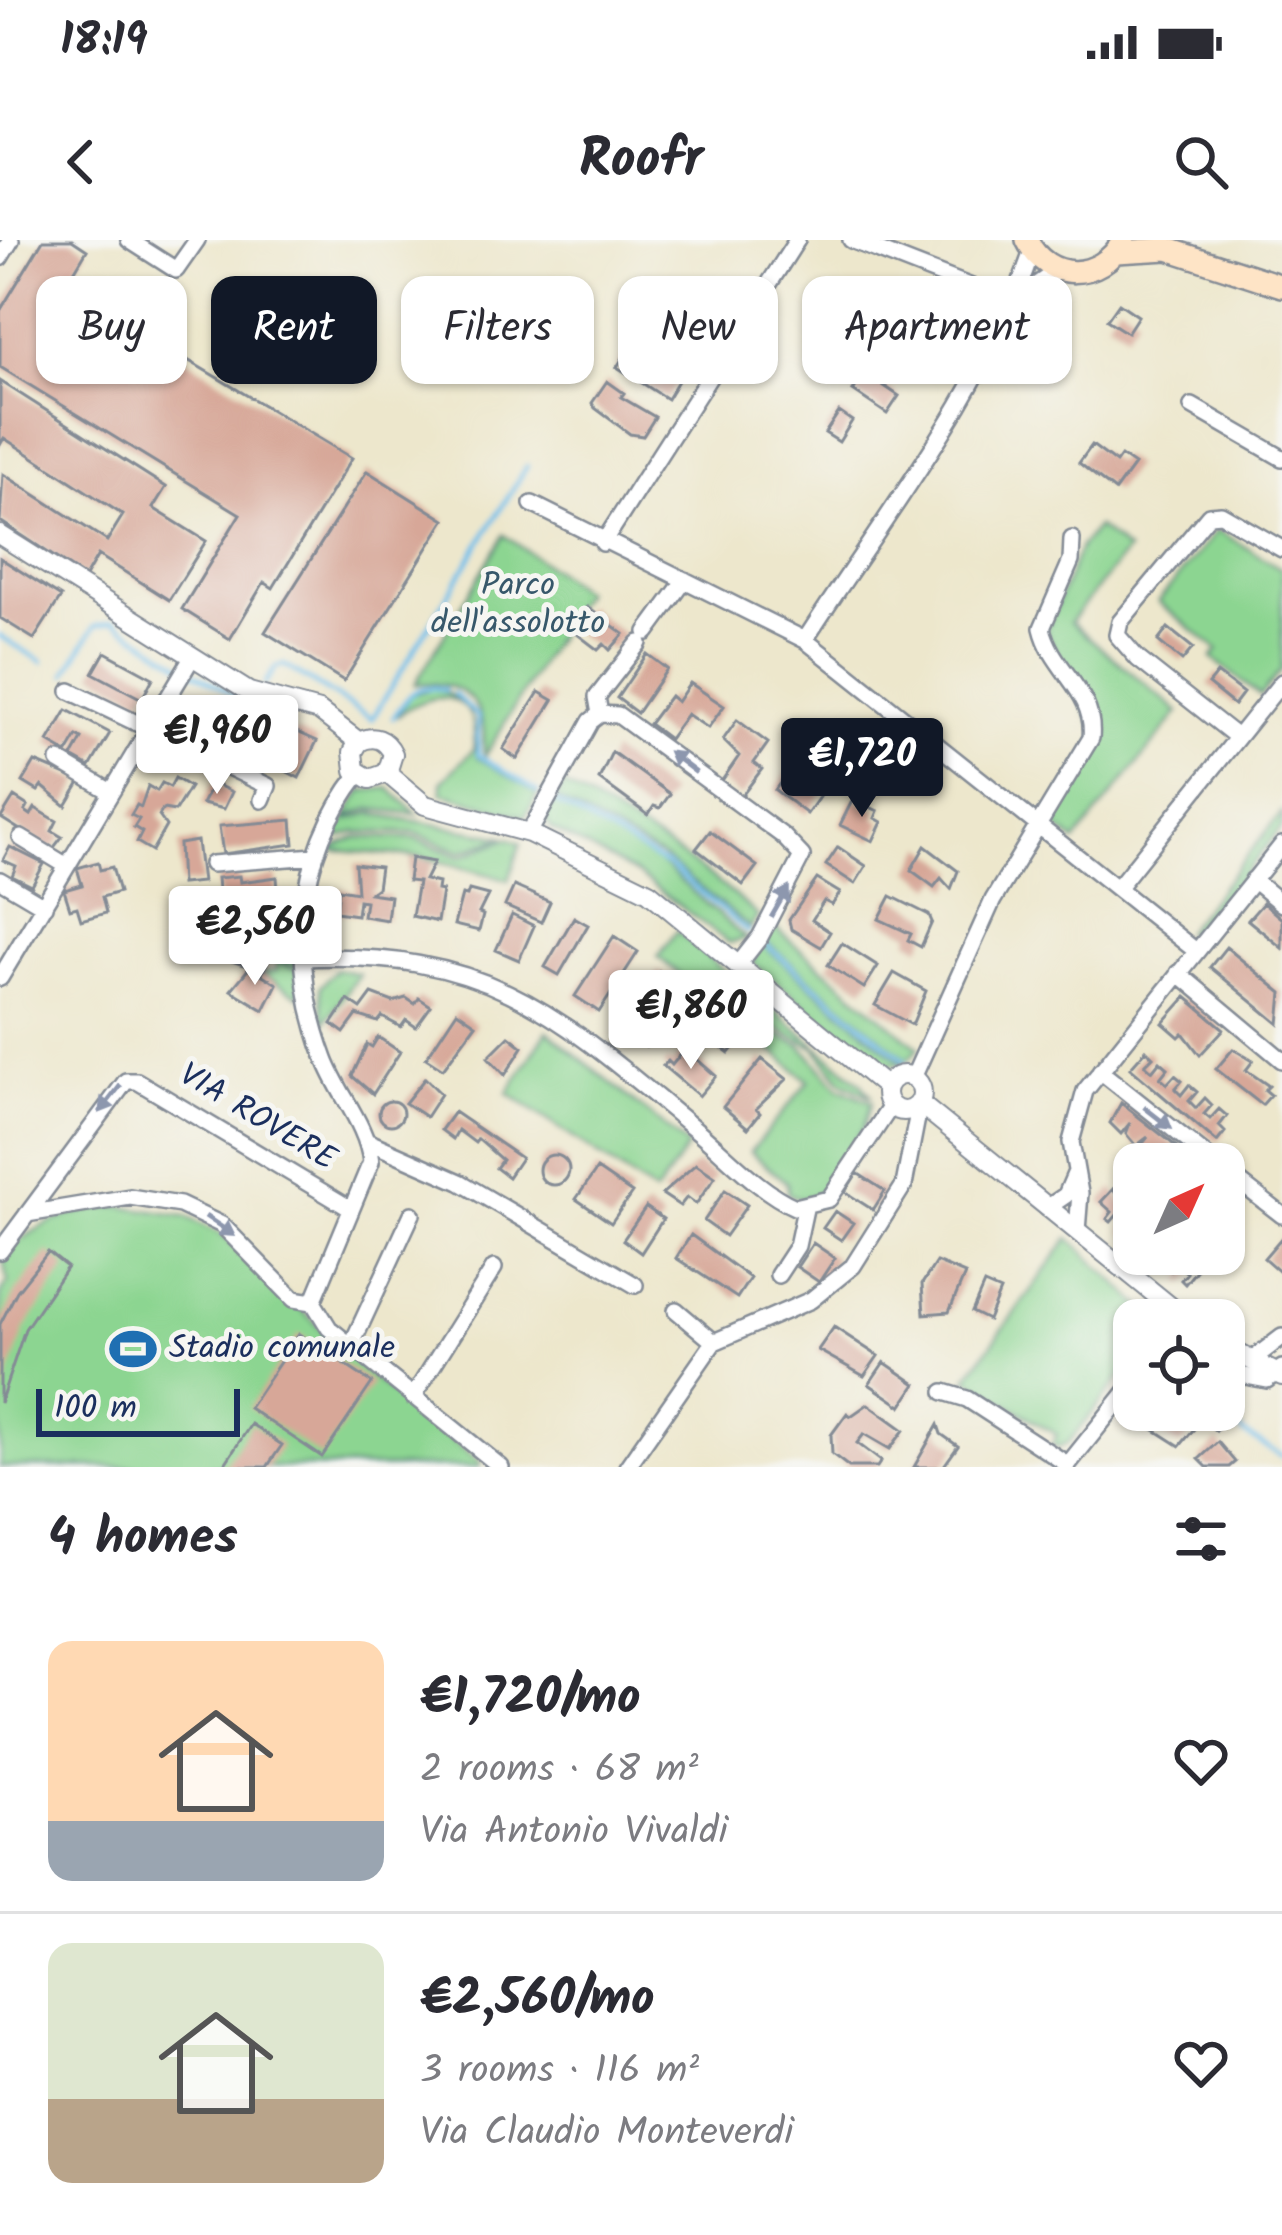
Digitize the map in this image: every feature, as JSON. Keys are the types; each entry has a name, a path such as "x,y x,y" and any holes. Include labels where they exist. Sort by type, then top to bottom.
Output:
{"main road":[{"path":"1029,245 1058,270 1094,269 1120,246 1163,244 1282,286"}],"street":[{"path":"0,259 11,240"},
{"path":"129,240 176,270 196,240"},
{"path":"603,543 797,240"},
{"path":"851,240 943,276"},
{"path":"1021,276 1029,245"},
{"path":"1050,276 1058,270"},
{"path":"805,640 963,384"},
{"path":"1192,406 1282,458"},
{"path":"532,504 805,640 1196,951"},
{"path":"1237,737 1121,645 1120,622 1209,515 1221,514 1282,549"},
{"path":"0,535 189,664 249,692 319,711 359,742 379,739 390,748 393,761 387,773 370,779 359,774 352,758 359,742"},
{"path":"913,1078 993,900 1037,824 1086,754 1091,738 1091,712 1050,652 1042,628 1071,561 1072,539"},
{"path":"529,833 545,796 600,714 597,697 686,580"},
{"path":"0,978 189,664"},
{"path":"1118,886 1282,682"},
{"path":"70,691 268,786 262,800"},
{"path":"600,714 618,715 800,850 800,868 738,965"},
{"path":"59,761 111,792"},
{"path":"387,773 424,805 529,833 609,868 649,892 889,1097 916,1106 1157,1299"},
{"path":"351,1209 368,1172 367,1141 324,1058 300,922 315,856 359,774"},
{"path":"21,838 67,866"},
{"path":"1077,1232 1081,1212 1075,1174 1075,1113 1100,1071 1282,844"},
{"path":"212,864 315,856"},
{"path":"0,880 44,906"},
{"path":"1253,880 1282,904"},
{"path":"303,958 402,961 454,972 527,1000 582,1036 785,1203 805,1208 829,1199 898,1076 913,1078 921,1087 904,1185 853,1266 811,1300 714,1342 627,1467"},
{"path":"1178,973 1282,1060"},
{"path":"1100,1071 1191,1143"},
{"name":"VIA ROVERE","path":"27,1214 117,1086 132,1080 351,1209 313,1303"},
{"path":"367,1141 460,1182 634,1285"},
{"path":"1047,1208 1066,1195 1075,1174"},
{"path":"1245,1186 1275,1210"},
{"path":"0,1251 27,1214 130,1197 180,1205 222,1225 294,1299 313,1303 329,1328 501,1467"},
{"path":"778,1275 797,1246 805,1208"},
{"path":"351,1346 412,1214"},
{"path":"413,1397 494,1268"},
{"path":"676,1310 714,1342"},
{"path":"1253,1359 1282,1337"},
{"path":"1245,1355 1281,1372"},
{"path":"1245,1376 1267,1380 1281,1372"},
{"path":"944,1392 967,1399 1066,1466 1113,1408"}],"green space":[{"path":"1097,527 1127,551 1070,622 1179,712 1075,842 1048,820 1092,752 1098,734 1046,631 1080,547"},
{"path":"1217,530 1282,569 1282,669 1260,696 1212,658 1218,650 1158,602"},
{"name":"Parco dell'assolotto","path":"504,535 583,591 485,756 480,714 468,696 439,684 415,684"},
{"path":"433,688 456,699 470,714 451,699 439,698 410,707 397,717 410,695"},
{"path":"470,716 477,757 538,794 525,817 442,793 442,781 473,750"},
{"path":"564,785 712,878 758,916 750,928 662,857 556,799"},
{"path":"389,788 417,814 370,809 346,817 362,791"},
{"path":"553,802 659,862 746,939 729,943 637,874 552,829 544,818"},
{"path":"371,813 505,837 460,852 415,833 356,832 331,840 346,820"},
{"path":"1282,813 1282,827 1195,935 1185,932"},
{"path":"357,837 414,838 460,857 509,838 521,843 509,880 423,857 327,850"},
{"path":"277,915 292,915 300,997 261,973 276,971 277,961 295,969 257,945 256,929"},
{"path":"770,924 919,1048 908,1060 762,939"},
{"path":"677,931 743,987 736,1006 745,1022 801,1045 839,1088 872,1102 864,1127 817,1195 802,1199 788,1194 787,1183 750,1152 809,1081 658,957"},
{"path":"760,943 904,1064 879,1065 753,963"},
{"path":"336,969 359,974 324,1024 320,987"},
{"path":"749,989 872,1097 842,1082 815,1047 748,1016 743,1002"},
{"path":"547,1031 688,1146 655,1194 508,1093"},
{"name":"Stadio comunale","path":"121,1206 185,1216 223,1235 378,1382 481,1463 478,1467 0,1467 0,1295 8,1282 3,1259 27,1236 56,1220"},
{"path":"1069,1238 1134,1299 1113,1299 1113,1387 1068,1443 1052,1444 1057,1435 967,1378"}],"building":[{"path":"43,240 72,240 87,250 72,276 36,276 36,384 187,384 187,360 211,374 211,384 228,384 352,458 273,588 264,582 230,639 182,609 240,514 0,367 0,311"},
{"path":"1119,303 1138,316 1127,333 1107,320"},
{"path":"0,381 166,487 153,508 206,541 169,600 98,555 85,577 0,521 3,474 107,541 123,515 4,438 0,445"},
{"path":"607,381 624,393 621,397 655,417 643,436 630,434 595,408 592,403"},
{"path":"644,384 676,384 667,399"},
{"path":"858,384 881,384 899,396 887,414 853,391"},
{"path":"839,412 852,421 839,442 825,433"},
{"path":"1092,445 1116,463 1121,456 1134,465 1115,491 1079,463"},
{"path":"367,471 445,520 344,681 265,632"},
{"path":"0,558 61,597 34,639 0,618"},
{"path":"587,607 624,634 610,650 604,644 598,650 573,631 579,626 574,621"},
{"path":"1168,628 1193,648 1182,661 1158,641"},
{"path":"105,652 153,678 142,699 93,673"},
{"path":"647,654 667,669 637,713 617,698"},
{"path":"1217,673 1243,693 1234,705 1208,684"},
{"path":"690,683 724,706 708,728 687,714 669,739 649,724 670,696 677,702"},
{"path":"539,692 553,700 517,759 503,749"},
{"path":"193,699 202,702 202,720 193,723 184,720 181,711 184,702"},
{"path":"67,710 110,733 90,767 72,757 82,739 77,736 67,753 48,742"},
{"path":"737,720 768,743 754,763 762,769 741,797 721,782 739,756 723,740"},
{"path":"295,731 317,741 299,778 276,766"},
{"path":"612,752 670,794 660,808 654,806 648,815 599,779"},
{"path":"35,762 81,781 66,806 42,786 38,791 23,782"},
{"path":"790,769 822,793 807,814 775,790"},
{"path":"175,778 190,787 175,811 163,809 159,816 166,826 152,851 137,842 142,832 134,827 139,819 131,815 137,805 141,807 148,786 157,791 162,783 170,787"},
{"path":"213,783 232,792 224,809 202,804"},
{"path":"14,797 28,806 25,811 31,815 35,808 57,821 52,831 62,837 52,850 1,818"},
{"path":"853,799 878,811 875,818 882,822 873,841 840,825"},
{"path":"292,820 294,844 223,854 219,826"},
{"path":"710,831 757,866 743,885 696,849"},
{"path":"197,841 202,882 181,884 179,844"},
{"path":"925,846 958,871 951,889 941,878 934,887 911,870"},
{"path":"10,847 44,864 32,886 12,876 16,866 3,860"},
{"path":"838,847 866,866 855,884 826,865"},
{"path":"411,858 434,862 425,880 438,883 437,890 442,891 437,922 412,916 418,882 408,881"},
{"path":"98,862 100,870 112,867 119,892 102,897 106,913 81,920 77,907 70,909 64,890 82,885 77,868"},
{"path":"355,864 380,867 377,888 370,893 390,896 387,920 363,916 365,901 359,900 357,915 336,912 339,889 357,892"},
{"path":"239,876 240,882 277,877 278,893 219,899 217,878"},
{"path":"817,879 840,893 832,905 824,901 812,920 830,932 821,947 791,929 789,920"},
{"path":"514,886 550,902 541,922 505,906"},
{"path":"469,890 488,895 479,913 483,915 479,931 454,925 462,895 467,896"},
{"path":"891,896 929,915 932,922 921,947 908,940 911,934 879,919"},
{"path":"1263,903 1282,919 1282,948 1248,920"},
{"path":"512,915 534,926 519,960 496,950"},
{"path":"574,917 588,925 559,975 545,967"},
{"path":"241,935 271,954 263,972 226,959"},
{"path":"614,936 638,952 599,1012 575,996"},
{"path":"842,943 878,966 864,988 828,965"},
{"path":"1226,947 1282,993 1279,1024 1210,967"},
{"path":"250,967 277,984 264,1010 231,990"},
{"path":"659,971 688,1001 691,997 736,1035 738,1042 729,1053 649,994 646,987"},
{"path":"894,973 926,991 912,1025 875,1005"},
{"path":"372,994 393,1002 406,998 415,1004 419,998 431,1006 416,1027 406,1020 401,1027 382,1017 378,1022 357,1015 344,1033 332,1024 348,1000 361,1009"},
{"path":"1186,997 1224,1029 1200,1055 1183,1033 1179,1037 1163,1023"},
{"path":"457,1011 476,1024 443,1069 426,1058"},
{"path":"622,1012 644,1018 660,1032 646,1047 618,1033"},
{"path":"509,1036 523,1047 505,1075 488,1057"},
{"path":"378,1037 400,1052 373,1094 352,1076 367,1044 372,1047"},
{"path":"685,1049 716,1076 699,1096 663,1066 668,1061 672,1065"},
{"path":"1233,1049 1253,1061 1246,1070 1269,1086 1265,1090 1271,1095 1262,1105 1216,1069"},
{"path":"1146,1050 1153,1057 1145,1065 1152,1071 1160,1061 1168,1068 1160,1078 1167,1084 1175,1075 1182,1081 1175,1089 1181,1095 1189,1085 1197,1092 1189,1101 1196,1108 1205,1098 1212,1105 1204,1114 1210,1119 1219,1109 1227,1116 1219,1126 1225,1132 1217,1142 1130,1068"},
{"path":"762,1059 787,1079 756,1109 760,1113 748,1128 723,1107"},
{"path":"425,1078 441,1094 426,1117 405,1103"},
{"path":"391,1101 403,1113 391,1125 379,1113"},
{"path":"1121,1103 1171,1143 1143,1143 1148,1137 1134,1143 1126,1134 1130,1123 1121,1134 1110,1123"},
{"path":"454,1112 521,1158 508,1177 496,1168 502,1160 478,1139 475,1143 458,1130 453,1139 441,1130"},
{"path":"554,1155 569,1170 554,1185 539,1170"},
{"path":"696,1164 715,1177 696,1204 687,1197 680,1206 662,1194"},
{"path":"597,1169 632,1193 611,1223 576,1199"},
{"path":"857,1173 885,1191 873,1210 845,1192"},
{"path":"1113,1189 1113,1220 1111,1222 1107,1219 1112,1212 1101,1202"},
{"path":"725,1190 747,1205 725,1236 704,1221"},
{"path":"646,1207 663,1219 641,1253 623,1240"},
{"path":"835,1211 853,1223 841,1240 823,1228"},
{"path":"691,1235 750,1278 737,1298 676,1258"},
{"path":"1282,1237 1282,1274 1264,1258"},
{"path":"813,1243 835,1258 819,1282 797,1267"},
{"path":"48,1252 67,1267 25,1329 0,1403 0,1324 17,1291"},
{"path":"936,1262 965,1274 949,1312 924,1314 922,1284"},
{"path":"984,1284 1000,1291 988,1320 972,1312"},
{"path":"834,1327 878,1356 864,1376 818,1350"},
{"path":"299,1334 372,1383 322,1457 249,1408"},
{"path":"884,1362 916,1384 901,1406 869,1384"},
{"path":"868,1404 904,1430 890,1449 864,1434 857,1443 881,1461 877,1467 849,1467 832,1454 831,1435 847,1413 851,1416"},
{"path":"251,1424 282,1445 267,1467 223,1467"},
{"path":"938,1425 941,1434 958,1446 943,1467 914,1467"},
{"path":"1157,1431 1192,1431 1180,1446"},
{"path":"1218,1442 1235,1462 1229,1467 1207,1467 1199,1459"}],"waterway":[{"path":"265,684 276,667 284,665 372,719 527,466"},
{"path":"66,674 95,626 114,621 182,665"},
{"path":"0,636 43,662"},
{"path":"192,671 248,703"},
{"path":"393,718 414,692 445,690"},
{"path":"454,694 478,717 478,755 538,792"},
{"path":"555,802 670,867 748,932"},
{"path":"761,941 905,1060"},
{"path":"1241,1431 1282,1456"}],"place":[{"name":"Stadio comunale","path":"133,1349"}]}
